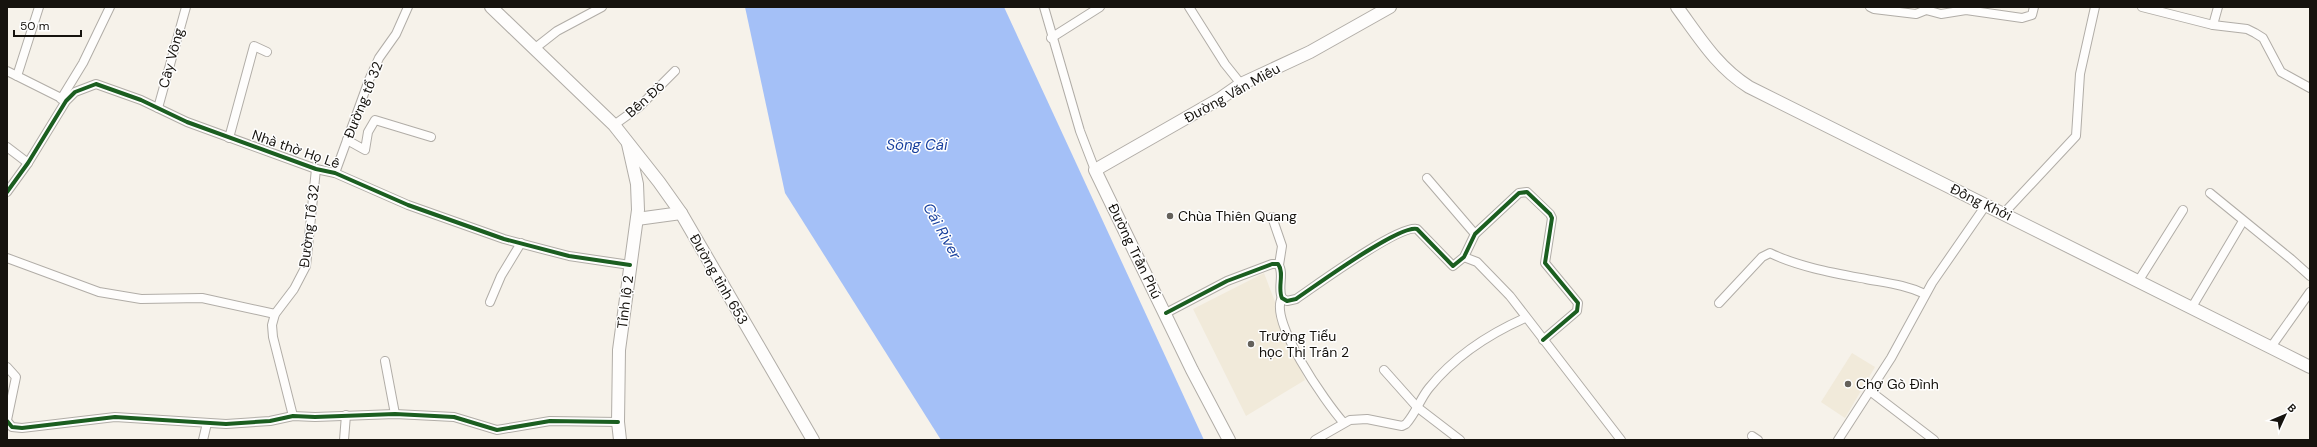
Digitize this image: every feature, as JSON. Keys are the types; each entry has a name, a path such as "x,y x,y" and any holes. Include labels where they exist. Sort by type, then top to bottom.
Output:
{"main road":[{"path":"492,7 614,125"},
{"name":"Đường Văn Miếu","path":"1095,170 1241,84 1310,52 1390,7"},
{"name":"Đồng Khởi","path":"1677,7 1700,41 1734,78 2310,367"},
{"name":"Đường tỉnh 653","path":"614,125 628,140 681,213 813,440"},
{"name":"Tỉnh lộ 2","path":"620,440 618,422 619,350 637,219 637,184 628,140"},
{"name":"Đường Trần Phú","path":"1095,170 1192,370 1229,440"},
{"path":"637,219 681,213"}],"street":[{"path":"18,76 39,7"},
{"path":"7,71 64,100 110,7"},
{"name":"Cây Vông","path":"158,108 186,7"},
{"name":"Đường tổ 32","path":"335,173 369,80 379,58 396,34 408,7"},
{"path":"534,49 557,31 602,7"},
{"path":"1044,7 1051,38 1080,131 1095,170"},
{"path":"1051,38 1100,7"},
{"path":"1189,7 1225,64 1241,84"},
{"path":"1870,7 1874,9 1916,14 1926,10 1941,14 1966,10 2022,18 2032,15 2034,7"},
{"path":"2004,213 2076,136 2080,69 2095,7"},
{"path":"2142,7 2213,25 2247,29 2263,38 2281,72 2310,88"},
{"path":"2213,25 2218,7"},
{"path":"229,138 254,46 267,52"},
{"name":"Bến Đò","path":"614,125 640,107 675,71"},
{"name":"Nhà thờ Họ Lê","path":"7,192 28,163 64,100 75,92 96,84 123,92 187,122 229,138 316,169 335,173 408,205 522,243 570,256 630,265"},
{"path":"347,140 365,150 368,132 375,120 431,137"},
{"path":"7,147 28,163"},
{"name":"Đường Tổ 32","path":"293,416 273,337 272,325 275,314 294,288 306,266 316,169"},
{"path":"1427,178 1475,234"},
{"path":"1282,298 1287,301 1296,299 1374,247 1406,228 1417,229 1450,265 1456,265 1464,257 1475,234 1522,192 1532,196 1550,214 1552,218 1545,263 1577,299 1577,311 1543,340"},
{"path":"2210,193 2242,222 2292,259 2310,276"},
{"path":"1838,440 1914,319 1925,294 1986,205"},
{"path":"2139,280 2183,210"},
{"path":"1272,217 1282,246 1279,265 1282,298 1278,304 1279,312 1297,354 1316,386 1343,422"},
{"path":"2192,307 2242,222"},
{"path":"490,302 501,276 522,243"},
{"path":"1719,303 1762,257 1770,252 1783,259 1816,269 1894,283 1925,294"},
{"path":"1464,257 1477,262 1510,296 1525,318 1621,440"},
{"path":"7,258 99,292 141,299 202,298 275,314"},
{"path":"1166,314 1227,281 1272,264 1279,265"},
{"path":"2270,347 2310,292"},
{"path":"1316,440 1343,422 1356,418 1402,426 1410,420 1432,385 1458,358 1509,325 1525,318"},
{"path":"385,361 395,414"},
{"path":"7,367 16,377 7,421 12,427 22,428 115,417 207,423 270,421 293,416 395,414 454,417 497,430 550,421 618,422"},
{"path":"1384,370 1417,407 1460,440"},
{"path":"1870,391 1934,440"},
{"path":"344,440 346,415"},
{"path":"203,440 207,423"}],"shaded area":[{"name":"Trường Tiểu học Thị Trấn 2","path":"1264,273 1305,380 1246,416 1193,309"},
{"name":"Chợ Gò Đình","path":"1852,353 1875,367 1845,418 1821,402"}],"water":[{"name":"Sông Cái","path":"745,7 1004,7 1204,440 941,440 785,193"}],"cycle path":[{"path":"7,192 28,163 66,101 75,92 96,84 141,100 187,122 316,169 335,173 408,205 504,239 569,256 630,265"},
{"path":"1166,313 1227,281 1272,264 1278,264 1280,268 1280,290 1282,298 1287,301 1296,299 1357,257 1394,236 1408,230 1417,229 1453,266 1464,257 1475,234 1519,193 1527,192 1550,214 1552,218 1545,263 1578,303 1577,311 1543,340"},
{"path":"7,421 12,427 22,428 115,417 226,424 270,421 293,416 315,417 395,414 454,417 497,430 550,421 618,422"}],"place":[{"name":"Chùa Thiên Quang","path":"1170,216"},
{"name":"Trường Tiểu học Thị Trấn 2","path":"1251,344"},
{"name":"Chợ Gò Đình","path":"1848,384"}],"water label":[{"name":"Cái River","path":"942,231"}]}
